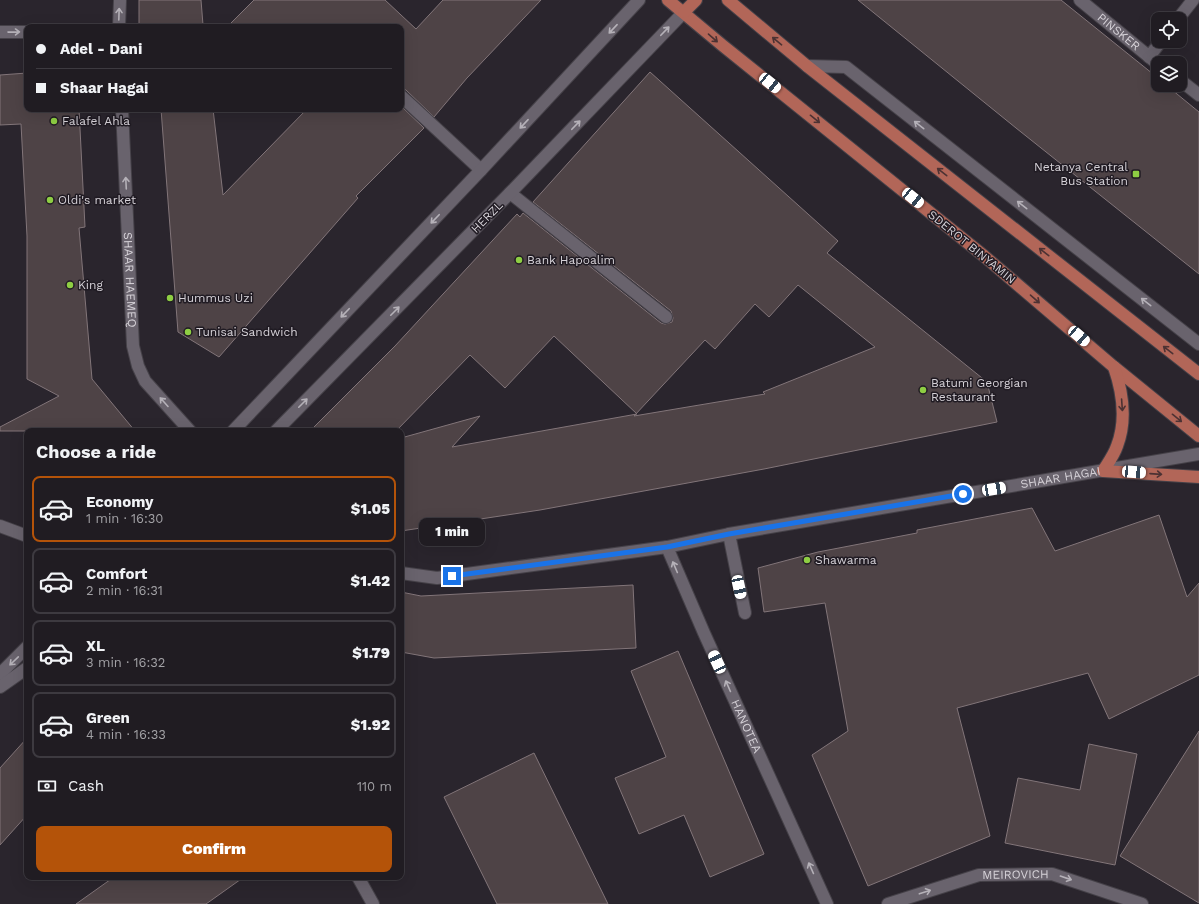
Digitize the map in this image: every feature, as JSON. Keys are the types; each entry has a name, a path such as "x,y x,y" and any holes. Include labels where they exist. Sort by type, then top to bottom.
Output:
{"main road":[{"name":"SDEROT BINYAMIN","path":"668,0 984,256 1114,367 1199,436"},
{"name":"HERZL","path":"684,12 696,0"},
{"path":"728,0 807,66 1199,374"},
{"path":"1114,367 1120,386 1123,408 1122,428 1117,447 1103,471 1199,477"}],"street":[{"path":"119,24 120,0"},
{"path":"237,428 481,170 638,0"},
{"name":"PINSKER","path":"1080,0 1151,58"},
{"path":"1184,12 1193,0"},
{"name":"HERZL","path":"279,428 510,194 684,12"},
{"path":"0,32 24,32"},
{"path":"807,66 846,68 1199,344"},
{"path":"1187,86 1199,95"},
{"path":"404,99 481,170"},
{"name":"SHAAR HAEMEQ","path":"122,112 134,346 138,366 145,381 187,428"},
{"path":"510,194 666,317"},
{"name":"SHAAR HAGAI","path":"404,573 437,578 667,547 729,534 1199,454"},
{"path":"0,526 24,535"},
{"path":"729,534 745,613"},
{"name":"HANOTEA","path":"667,547 707,640 827,904"},
{"path":"0,674 24,650"},
{"path":"0,687 24,670"},
{"name":"MEIROVICH","path":"888,904 979,875 1052,874 1142,904"},
{"path":"360,880 373,904"}],"building":[{"path":"139,0 201,0 203,24 139,24"},
{"path":"254,0 385,0 416,29 443,0 541,0 467,78 434,117 404,90 404,24 230,24"},
{"name":"Netanya Central Bus Station","path":"858,0 1061,0 1151,72 1151,92 1175,92 1199,112 1199,274"},
{"path":"650,72 838,241 827,253 987,382 997,422 764,469 540,510 404,531 404,437 480,416 452,447 636,414 634,416 765,394 763,392 875,347 798,285 769,317 755,304 715,349 705,340 636,413 554,336 505,388 470,355 399,428 313,428 395,346 517,214 520,217 523,213 661,323 665,324 672,322 673,318 671,311 533,202"},
{"path":"24,73 24,112 79,112 85,227 79,228 92,379 133,428 24,428 24,431 0,431 0,427 59,396 27,379 27,236 21,124 0,125 0,75"},
{"path":"404,109 424,128 356,196 358,198 219,357 178,332 161,112 213,112 223,195 304,112 404,112"},
{"path":"1032,508 1055,551 1159,515 1187,597 1199,583 1199,675 1109,719 1088,673 957,708 990,836 868,886 812,755 848,731 825,603 764,612 758,568 818,552 917,533 917,530"},
{"path":"633,585 636,648 434,658 404,653 404,593 421,596"},
{"path":"678,651 764,854 710,877 684,815 639,834 615,778 666,757 631,671"},
{"path":"1199,731 1199,903 1120,856"},
{"path":"24,741 24,818 0,845 0,768"},
{"path":"1089,744 1137,754 1115,865 1005,843 1018,778 1080,790"},
{"path":"534,753 608,904 497,904 444,797"},
{"path":"110,880 240,880 206,904 76,904"}],"place":[{"name":"Falafel Ahla","path":"54,121"},
{"name":"Netanya Central Bus Station","path":"1136,174"},
{"name":"Oldi's market","path":"50,200"},
{"name":"Bank Hapoalim","path":"519,260"},
{"name":"King","path":"70,285"},
{"name":"Hummus Uzi","path":"170,298"},
{"name":"Tunisai Sandwich","path":"188,332"},
{"name":"Batumi Georgian Restaurant","path":"923,390"},
{"name":"Shawarma","path":"807,560"}],"route":[{"path":"452,576 667,547 729,534 963,494"}]}
